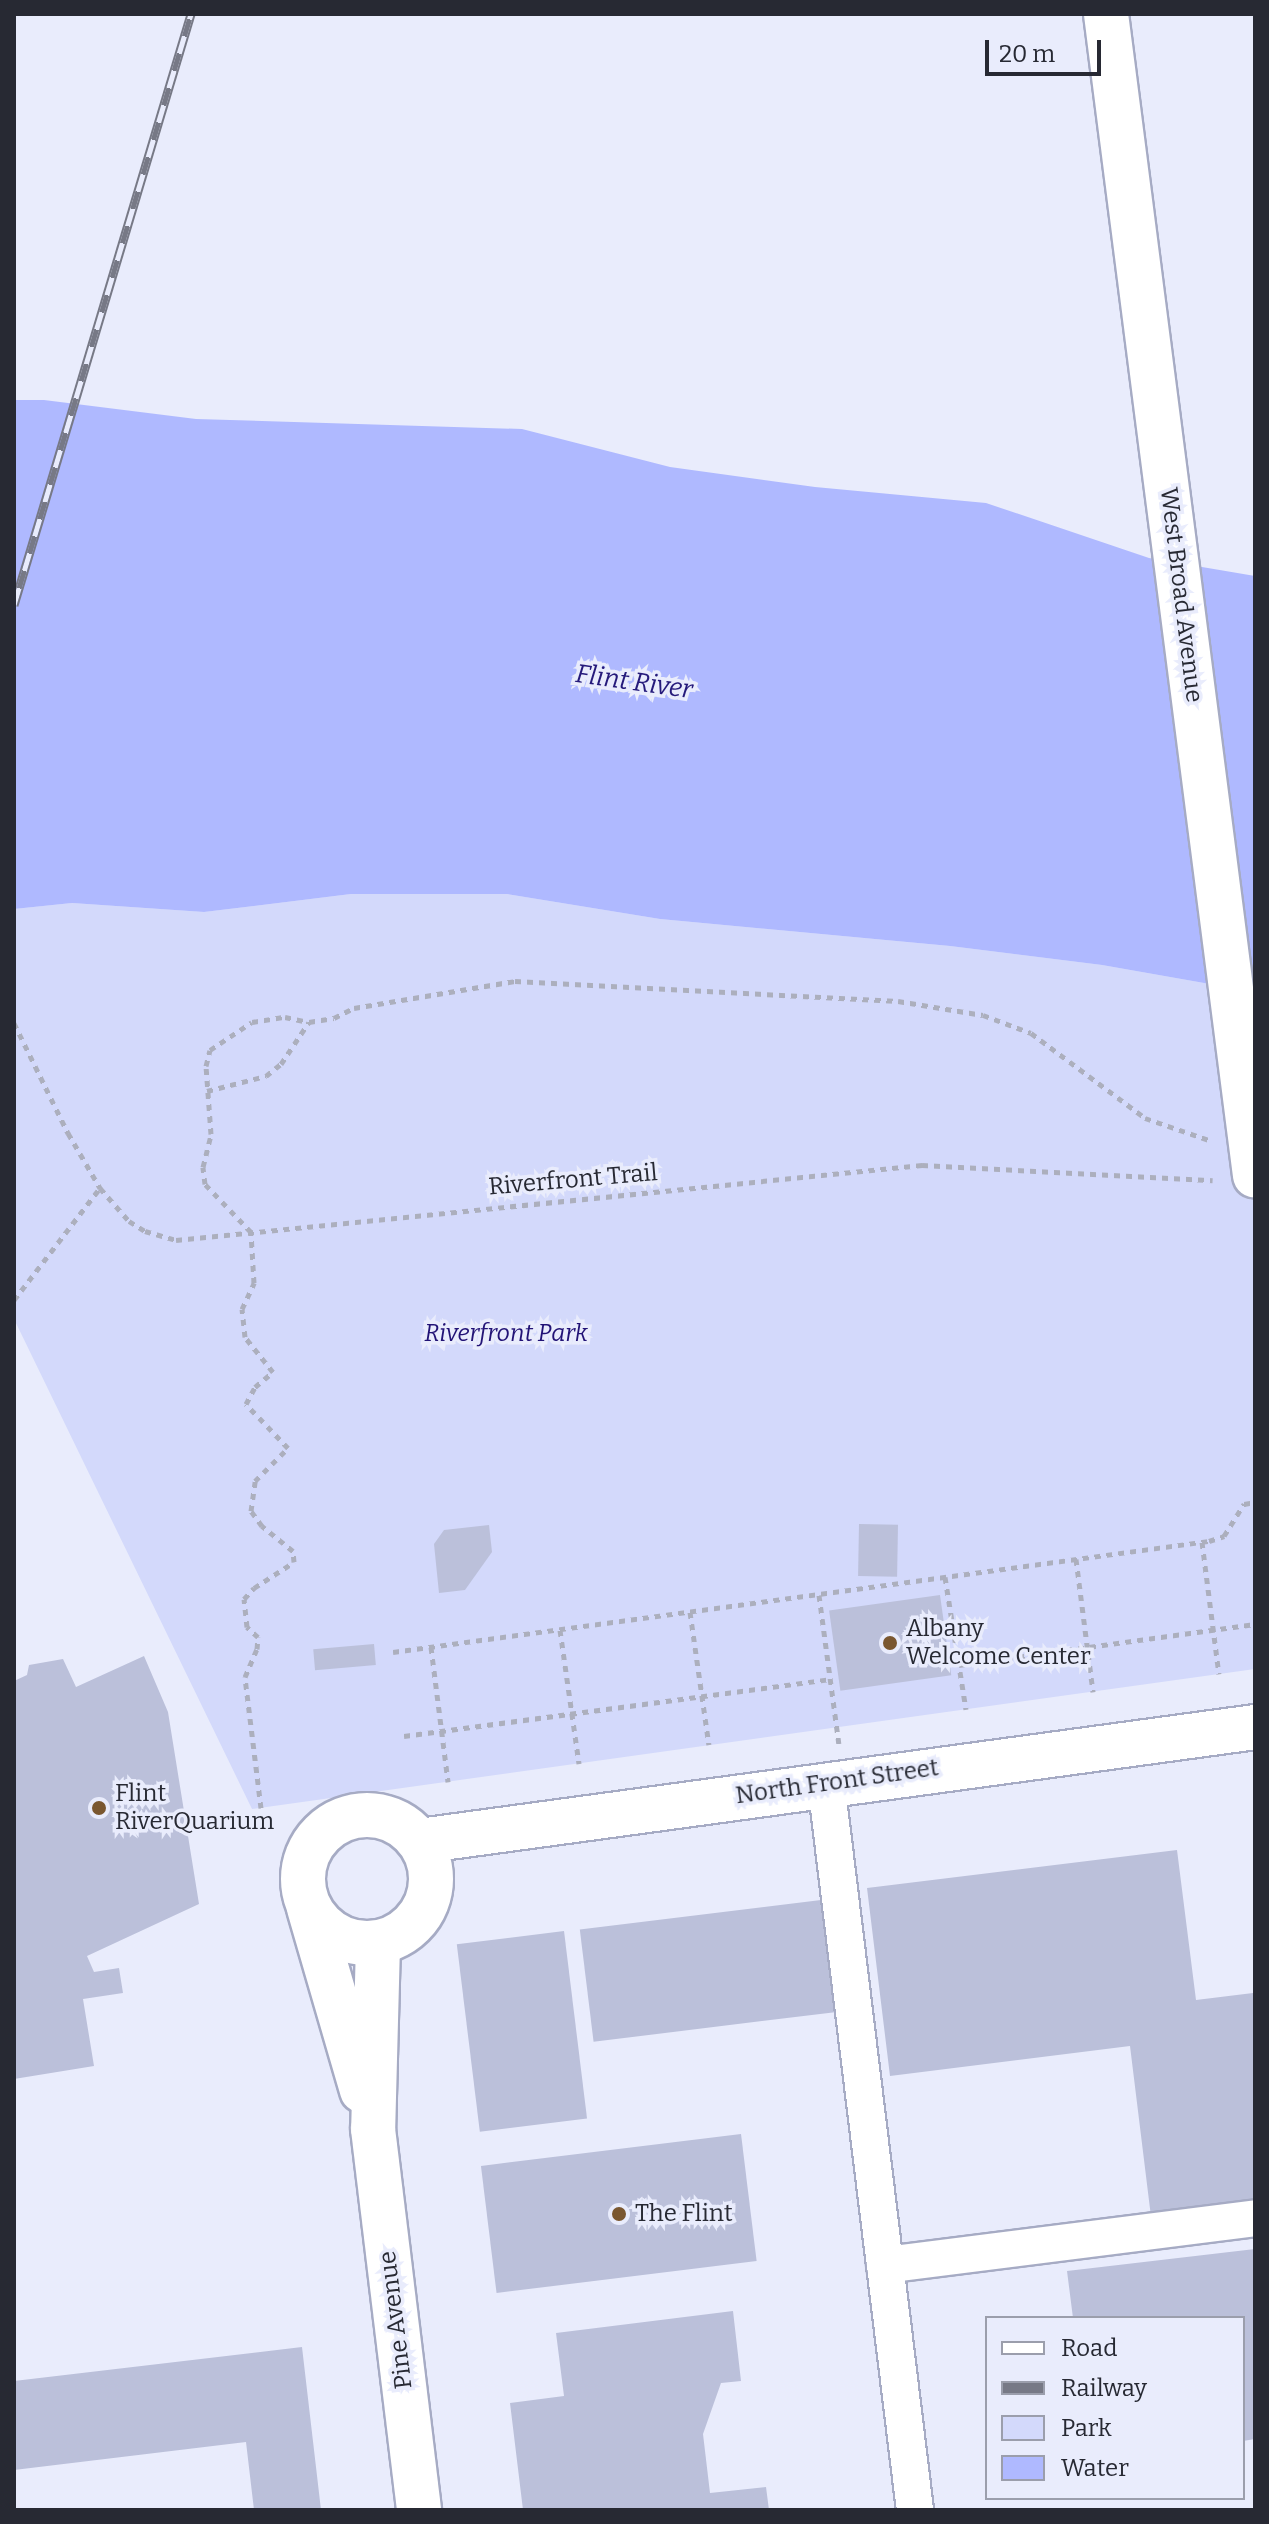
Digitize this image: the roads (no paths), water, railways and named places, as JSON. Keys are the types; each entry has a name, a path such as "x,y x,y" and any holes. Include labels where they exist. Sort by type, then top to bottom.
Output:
{"main road":[{"name":"West Broad Avenue","path":"1106,14 1241,1178"},
{"name":"North Front Street","path":"420,1841 1255,1727"},
{"path":"356,1815 380,1815 403,1824 420,1841 431,1865 431,1891 421,1916 402,1934 378,1944 351,1942 326,1930 309,1908 302,1885 305,1861 316,1839 333,1824 356,1815"},
{"name":"Pine Avenue","path":"309,1908 373,2129"},
{"name":"Pine Avenue","path":"378,1944 373,2129 419,2510"}],"lane":[{"path":"835,1782 885,2265 915,2510"},
{"path":"885,2265 1255,2218"}],"water":[{"name":"Flint River","path":"14,400 44,400 196,419 522,429 670,467 815,487 986,503 1149,558 1255,576 1255,992 1102,965 950,946 660,919 507,894 351,894 204,912 72,903 14,909"}],"railway":[{"path":"14,605 191,14"}],"place":[{"name":"Albany Welcome Center","path":"890,1643"},
{"name":"Flint RiverQuarium","path":"99,1808"},
{"name":"The Flint","path":"619,2214"}],"park label":[{"name":"Riverfront Park","path":"506,1334"}]}
